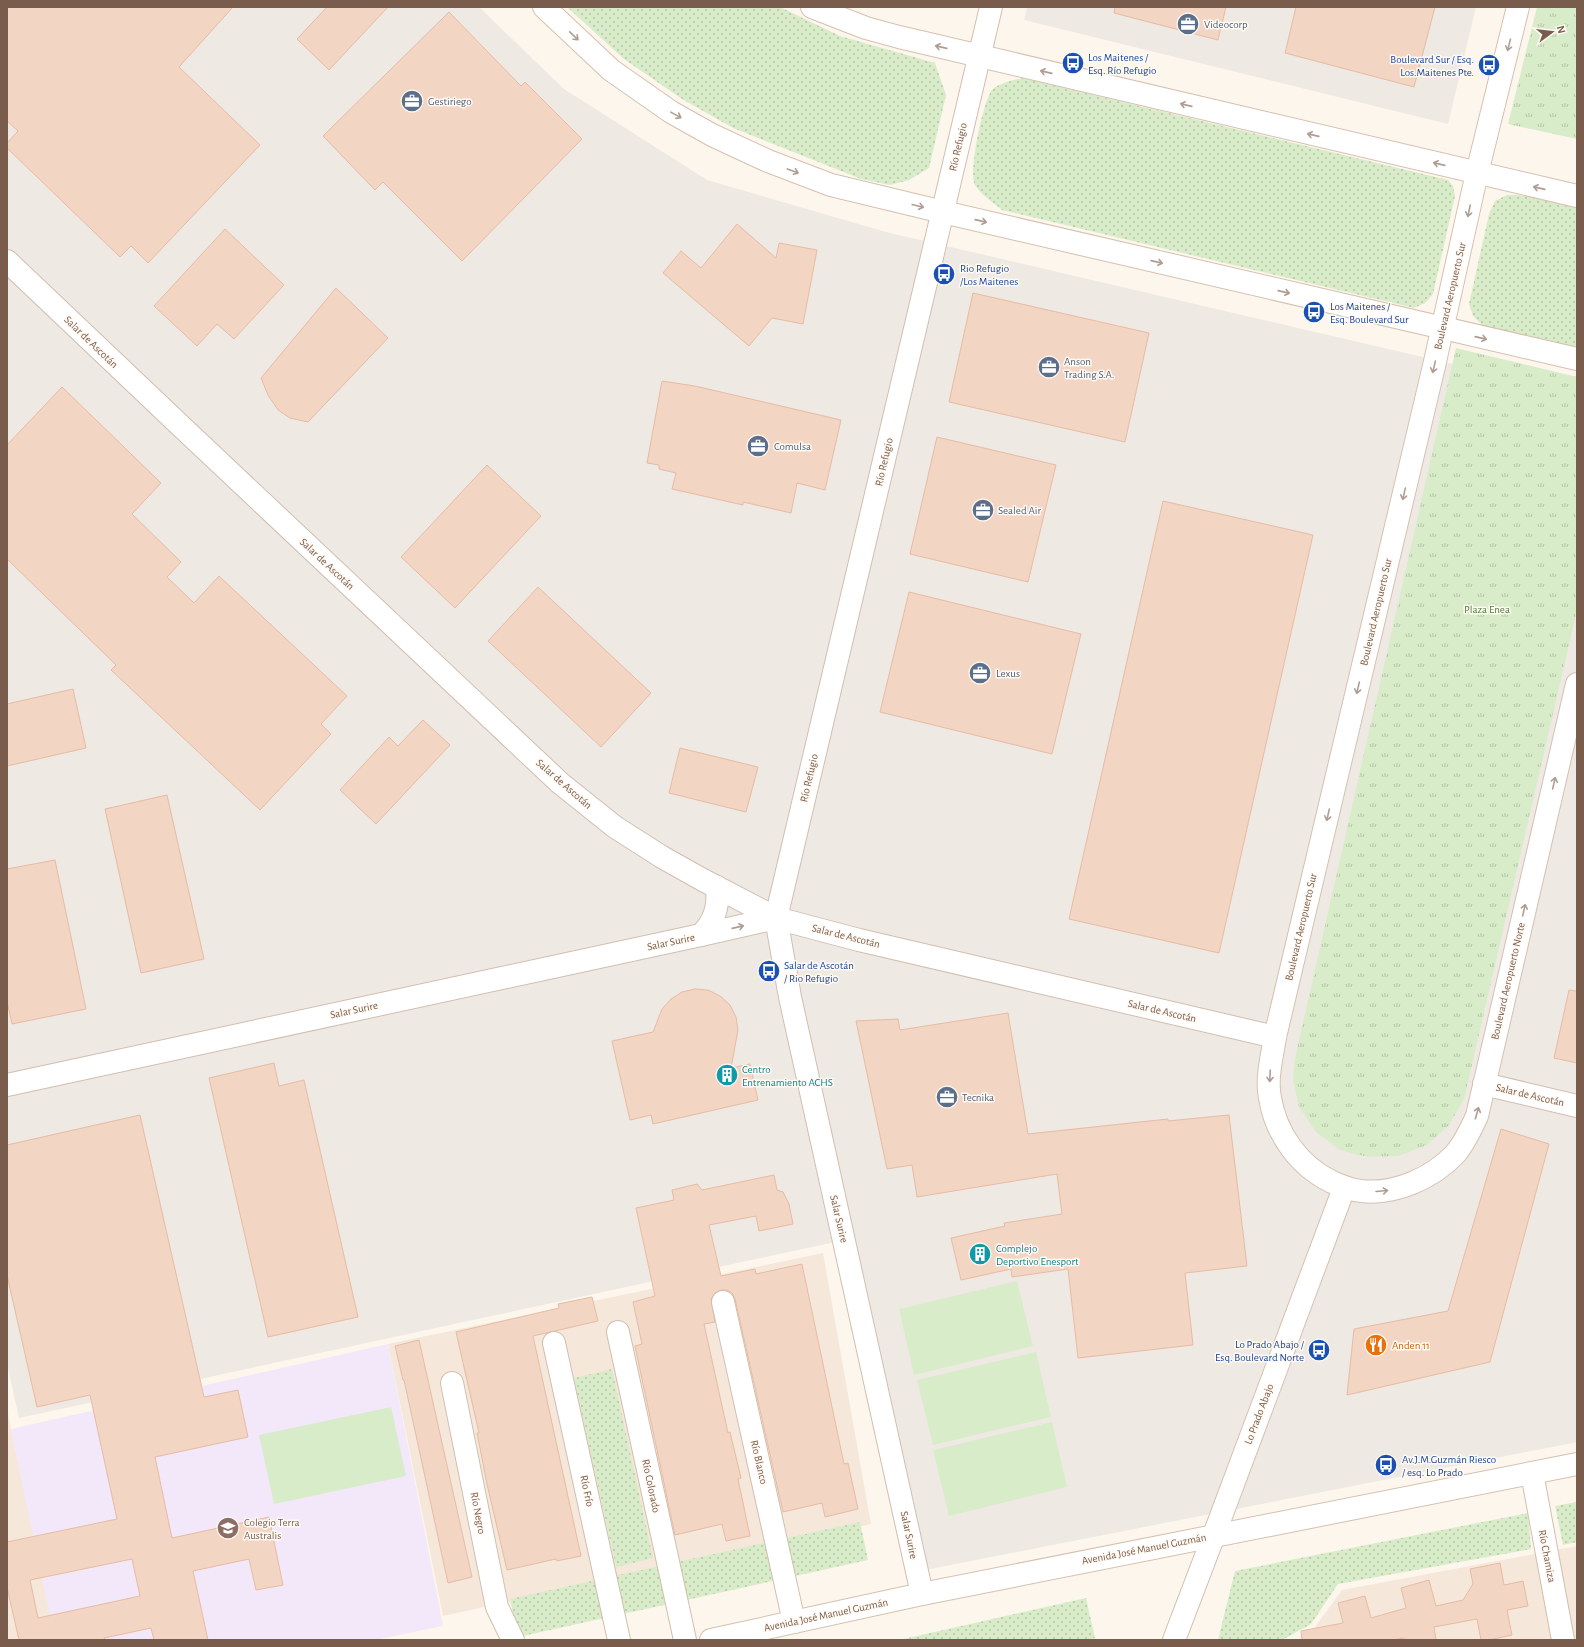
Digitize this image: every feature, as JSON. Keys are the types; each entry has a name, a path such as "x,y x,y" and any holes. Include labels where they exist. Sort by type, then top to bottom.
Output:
{"street":[{"path":"544,7 611,70 671,112 712,135 768,161 831,185 1577,360"},
{"path":"812,7 866,28 979,56 1577,196"},
{"name":"Río Refugio","path":"776,918 991,7"},
{"name":"Boulevard Aeropuerto Sur","path":"1344,1188 1324,1178 1296,1155 1285,1140 1275,1120 1269,1097 1270,1071 1275,1037 1443,329 1477,173 1518,7"},
{"name":"Salar de Ascotán","path":"7,261 560,783 615,826 662,857 776,918 859,940 1275,1037"},
{"name":"Boulevard Aeropuerto Norte","path":"1344,1188 1360,1192 1390,1190 1418,1180 1434,1172 1456,1153 1467,1137 1477,1116 1577,684"},
{"name":"Salar Surire","path":"701,935 708,928 716,911 718,899 717,887"},
{"name":"Salar Surire","path":"7,1085 776,918 790,997 922,1594"},
{"name":"Salar de Ascotán","path":"1484,1084 1577,1106"},
{"name":"Lo Prado Abajo","path":"1174,1640 1344,1188"},
{"name":"Río Blanco","path":"723,1302 794,1622"},
{"name":"Río Colorado","path":"618,1332 685,1640"},
{"name":"Río Frío","path":"554,1342 619,1640"},
{"name":"Río Negro","path":"452,1383 497,1607 513,1640"},
{"name":"Avenida José Manuel Guzmán","path":"724,1639 922,1594 1577,1464"},
{"name":"Río Chamiza","path":"1532,1473 1563,1640"}],"shaded area":[{"path":"7,7 479,7 564,89 707,180 886,232 1577,393 1577,1442 925,1570 849,1239 19,1418 7,1364"},
{"path":"1027,7 1476,7 1448,124 1024,20"},
{"path":"823,1253 871,1524 443,1616 388,1344"},
{"name":"Colegio Terra Australis","path":"388,1344 443,1626 374,1640 55,1640 11,1429"},
{"path":"7,1409 11,1429 56,1640 7,1640"},
{"path":"1577,1546 1577,1640 1301,1640 1307,1638 1342,1590"}],"green space":[{"path":"567,7 780,7 840,36 935,63 946,95 929,168 909,180 890,185 861,179 733,128 682,99 624,59"},
{"path":"1537,7 1577,7 1577,139 1508,124"},
{"path":"1023,78 1448,180 1453,186 1455,196 1433,294 1425,303 1414,308 1002,210 984,195 975,185 973,178 973,167 975,153 981,122 988,97 992,90 1003,84"},
{"path":"1507,195 1519,195 1577,208 1577,351 1485,328 1473,316 1469,304 1489,214 1495,201"},
{"name":"Plaza Enea","path":"1456,348 1577,377 1577,610 1464,1099 1449,1125 1427,1145 1398,1156 1368,1157 1340,1150 1316,1132 1299,1107 1293,1079 1295,1058"},
{"path":"1017,1281 1033,1346 914,1375 899,1309"},
{"path":"1036,1352 1051,1417 933,1445 917,1380"},
{"path":"612,1369 653,1558 616,1567 574,1378"},
{"path":"391,1407 406,1476 274,1504 259,1435"},
{"path":"1052,1422 1067,1487 949,1516 933,1450"},
{"path":"1577,1502 1577,1542 1563,1545 1555,1506"},
{"path":"1528,1513 1531,1549 1338,1584 1311,1624 1282,1640 1218,1640 1235,1571"},
{"path":"860,1522 868,1560 518,1637 510,1599"},
{"path":"1086,1598 1095,1638 1088,1640 899,1640"}],"building":[{"path":"7,7 233,7 179,67 260,145 148,263 131,246 120,257 7,148 7,143 18,131 7,121"},
{"path":"327,7 388,7 329,70 297,39"},
{"name":"Videocorp","path":"1115,7 1226,7 1218,40 1114,13"},
{"path":"1296,7 1435,7 1414,87 1285,53"},
{"path":"449,12 521,86 525,82 582,139 462,261 383,182 375,190 323,136"},
{"path":"737,224 776,258 779,243 817,250 803,324 772,318 749,346 663,273 681,251 701,268"},
{"path":"225,229 284,285 234,339 217,324 197,346 154,306"},
{"path":"336,288 388,338 308,422 290,418 278,410 268,395 261,378"},
{"name":"Anson Trading S.A.","path":"973,293 1149,333 1125,442 949,402"},
{"name":"Comulsa","path":"662,381 695,386 841,420 825,490 797,483 791,513 743,502 743,505 672,489 676,473 659,469 659,465 647,463"},
{"path":"62,387 161,483 132,514 181,562 167,577 194,603 219,576 347,696 321,724 331,734 260,810 111,670 116,665 7,559 7,445"},
{"name":"Sealed Air","path":"937,437 1056,465 1028,582 910,554"},
{"path":"487,465 541,516 455,608 401,557"},
{"path":"1163,501 1313,535 1219,953 1069,919"},
{"path":"538,587 651,693 601,747 488,641"},
{"name":"Lexus","path":"909,592 1081,634 1052,754 880,712"},
{"path":"73,689 86,748 7,766 7,704"},
{"path":"423,720 450,745 376,824 340,790 389,737 398,746"},
{"path":"680,748 758,767 746,812 669,793"},
{"path":"167,795 204,959 141,973 105,809"},
{"path":"55,860 86,1009 12,1024 7,1001 7,869"},
{"path":"695,989 708,990 720,996 730,1005 736,1017 738,1030 731,1068 750,1064 758,1100 653,1124 651,1115 630,1120 612,1041 653,1032 662,1009 671,999 682,992"},
{"path":"1569,990 1577,991 1577,1063 1554,1058"},
{"path":"1008,1013 1028,1134 1168,1119 1168,1121 1229,1115 1247,1266 1185,1273 1193,1345 1078,1358 1068,1269 1012,1277 1011,1269 961,1280 951,1238 1005,1226 1004,1223 1062,1214 1057,1174 917,1197 912,1165 887,1169 856,1021 898,1019 900,1030"},
{"path":"274,1063 279,1086 304,1080 358,1317 268,1337 209,1078"},
{"path":"140,1115 204,1397 238,1390 248,1437 155,1457 172,1538 269,1517 283,1585 256,1590 249,1559 193,1571 208,1640 154,1640 151,1628 104,1638 105,1640 19,1640 7,1587 7,1542 117,1519 90,1395 37,1407 7,1275 7,1145","holes":["132,1559 140,1596 38,1618 30,1580"]},
{"path":"1501,1129 1549,1144 1490,1362 1347,1395 1354,1329 1448,1311"},
{"path":"774,1175 777,1190 783,1192 789,1204 793,1224 759,1231 756,1216 709,1225 721,1276 755,1269 756,1274 802,1264 844,1464 848,1463 858,1509 825,1517 822,1503 783,1512 735,1299 732,1293 727,1290 721,1290 715,1293 711,1299 715,1322 704,1324 728,1433 730,1432 741,1478 738,1479 750,1536 726,1541 722,1524 675,1535 635,1346 642,1344 633,1302 655,1296 636,1208 674,1200 672,1190 697,1184 702,1190"},
{"path":"592,1297 598,1321 533,1336 581,1556 557,1561 556,1559 507,1570 487,1484 477,1433 479,1433 456,1332 559,1308 558,1304"},
{"path":"419,1340 472,1577 448,1583 404,1380 395,1346"},
{"path":"1500,1563 1504,1585 1523,1581 1528,1606 1507,1610 1512,1635 1489,1640 1481,1640 1477,1619 1434,1627 1436,1640 1407,1640 1403,1638 1393,1640 1302,1640 1301,1631 1343,1623 1338,1603 1365,1596 1371,1618 1406,1608 1401,1588 1429,1580 1436,1606 1463,1600 1473,1584 1470,1569"}],"place":[{"name":"Videocorp","path":"1188,24"},
{"name":"Los Maitenes / Esq. Río Refugio","path":"1073,63"},
{"name":"Boulevard Sur / Esq. Los.Maitenes Pte.","path":"1489,65"},
{"name":"Gestiriego","path":"412,101"},
{"name":"Rio Refugio /Los Maitenes","path":"944,274"},
{"name":"Los Maitenes / Esq. Boulevard Sur","path":"1314,312"},
{"name":"Anson Trading S.A.","path":"1049,367"},
{"name":"Comulsa","path":"758,446"},
{"name":"Sealed Air","path":"983,510"},
{"name":"Lexus","path":"980,673"},
{"name":"Salar de Ascotán / Rio Refugio","path":"769,971"},
{"name":"Centro Entrenamiento ACHS","path":"727,1075"},
{"name":"Tecnika","path":"947,1097"},
{"name":"Complejo Deportivo Enesport","path":"980,1254"},
{"name":"Anden 11","path":"1376,1345"},
{"name":"Lo Prado Abajo / Esq. Boulevard Norte","path":"1319,1350"},
{"name":"Av.J.M.Guzmán Riesco / esq. Lo Prado","path":"1386,1465"},
{"name":"Colegio Terra Australis","path":"228,1528"}]}
